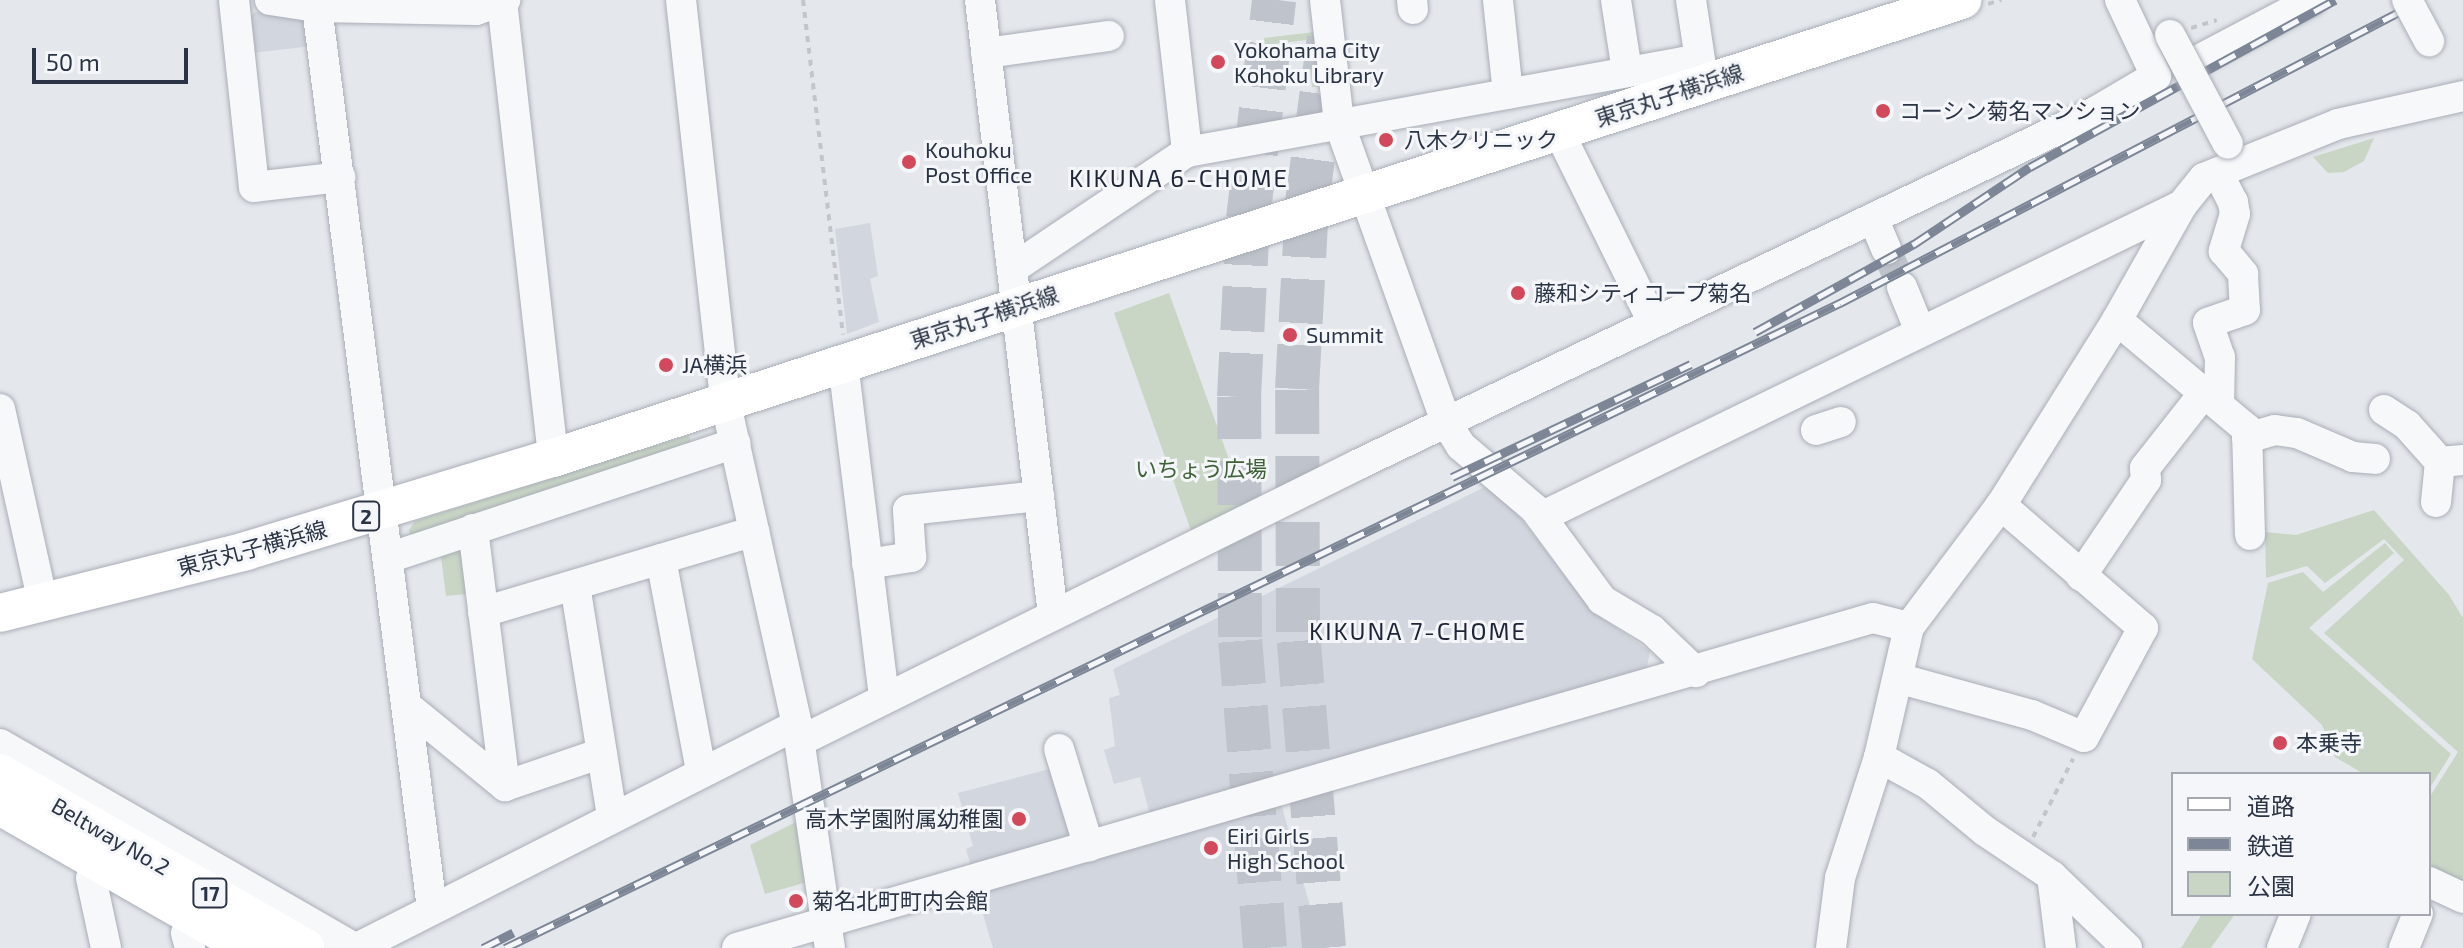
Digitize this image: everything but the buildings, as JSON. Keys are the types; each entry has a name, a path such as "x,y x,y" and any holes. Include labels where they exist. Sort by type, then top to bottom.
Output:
{"main road":[{"name":"東京丸子横浜線","path":"0,613 382,511 553,458 1559,132 1706,74 1962,0"},
{"name":"Beltway No.2","path":"0,773 102,860 322,945"},
{"name":"Beltway No.2","path":"0,806 102,860 248,948"}],"street":[{"path":"234,0 254,187 340,177"},
{"path":"270,0 317,7 476,10 504,1 553,458"},
{"path":"681,0 725,400 798,733 829,935"},
{"path":"980,0 1053,615"},
{"path":"1170,0 1187,152"},
{"path":"1325,0 1339,123 1446,422 1461,446 1541,517 1602,600 1652,630 1696,672"},
{"path":"1498,0 1508,93"},
{"path":"1616,0 1627,71"},
{"path":"1691,0 1706,74"},
{"path":"0,744 356,948 701,771 884,699 1446,422 2095,112 2156,76 2120,0"},
{"path":"2187,66 2312,0"},
{"path":"2407,0 2429,41"},
{"path":"317,7 432,908"},
{"path":"2170,35 2228,144"},
{"path":"986,53 1109,36"},
{"path":"1012,269 1187,152 1684,62 1706,74"},
{"path":"1831,948 1840,878 1901,679 1909,627 2001,505 2117,320 2182,205 2204,178 2338,124 2463,96"},
{"path":"1559,132 1653,322"},
{"path":"2081,576 2146,480 2145,468 2212,399 2220,357 2208,323 2245,310 2243,274 2224,251 2235,214 2233,202 2218,173"},
{"path":"1541,517 2182,205"},
{"path":"1873,218 1886,249"},
{"path":"1902,287 1920,331"},
{"path":"2117,320 2247,429 2250,535"},
{"path":"845,362 884,699"},
{"path":"0,409 43,603"},
{"path":"2384,410 2451,461 2436,502"},
{"path":"2247,438 2275,430 2297,433 2353,457 2375,459"},
{"path":"388,558 735,443"},
{"path":"867,564 911,557 908,510 1039,496"},
{"path":"1901,679 2032,715 2084,737 2143,628 2001,505"},
{"path":"473,529 505,786"},
{"path":"483,612 754,531"},
{"path":"661,559 701,771"},
{"path":"575,585 612,816"},
{"path":"737,948 829,935 1089,847 1873,618 1909,627"},
{"path":"407,706 505,786"},
{"path":"1059,749 1089,847"},
{"path":"505,786 602,753"},
{"path":"1879,757 1928,784 2052,876 2127,948"},
{"path":"0,826 102,860 196,943"},
{"path":"102,860 106,948"},
{"path":"2052,876 2061,948"},
{"path":"2431,888 2463,898"},
{"path":"2282,948 2295,916"},
{"path":"2404,948 2417,916"}],"path":[{"path":"803,0 845,362"},
{"path":"2023,857 2084,737"}],"shaded area":[{"path":"255,12 302,16 309,24 313,46 251,53 246,21"},
{"path":"870,223 878,276 870,279 879,322 847,334 835,229"},
{"path":"1487,486 1501,492 1591,611 1650,651 1646,672 1150,815 1140,777 1114,784 1104,750 1115,746 1109,698 1120,695 1113,669"},
{"name":"高木学園附属幼稚園","path":"1057,767 1080,845 974,877 966,849 973,846 958,793"},
{"name":"Eiri Girls High School","path":"1281,804 1322,948 993,948 976,891"}],"green space":[{"path":"1315,32 1321,87 1312,87 1306,40 1265,45 1264,38"},
{"path":"2374,138 2364,161 2344,172 2328,173 2313,157"},
{"name":"いちょう広場","path":"1169,293 1248,512 1194,539 1114,313"},
{"path":"689,435 694,451 412,542 409,530 415,521"},
{"path":"2374,510 2449,595 2463,618 2463,887 2431,873 2431,795 2458,752 2324,633 2404,560 2384,539 2325,583 2307,566 2266,578 2265,532 2296,535"},
{"path":"468,537 475,593 446,596 440,549"},
{"path":"2385,543 2394,553 2309,628 2451,754 2431,786 2431,772 2361,772 2335,757 2322,725 2252,659 2268,583 2303,572 2323,592"},
{"path":"798,821 807,882 765,894 750,845"},
{"path":"2201,916 2234,916 2211,948 2181,948"}],"tunnel":[{"path":"1265,948 1240,637 1239,397 1248,219 1274,0"},
{"path":"1324,948 1298,632 1297,389 1307,203 1329,38"},
{"path":"1886,249 1902,287"}],"railway":[{"path":"1755,332 1914,244 2030,167 2335,0"},
{"path":"505,948 1840,303 2422,0"},
{"path":"1452,477 1691,364"},
{"path":"483,948 513,933"}],"place":[{"name":"Yokohama City Kohoku Library","path":"1218,62"},
{"name":"コーシン菊名マンション","path":"1883,111"},
{"name":"八木クリニック","path":"1386,140"},
{"name":"Kouhoku Post Office","path":"909,162"},
{"name":"藤和シティコープ菊名","path":"1518,293"},
{"name":"Summit","path":"1290,335"},
{"name":"JA横浜","path":"666,365"},
{"name":"本乗寺","path":"2280,743"},
{"name":"高木学園附属幼稚園","path":"1019,819"},
{"name":"Eiri Girls High School","path":"1211,848"},
{"name":"菊名北町町内会館","path":"796,901"}],"district":[{"name":"KIKUNA 6-CHOME","path":"1179,178"},
{"name":"KIKUNA 7-CHOME","path":"1418,631"}]}
